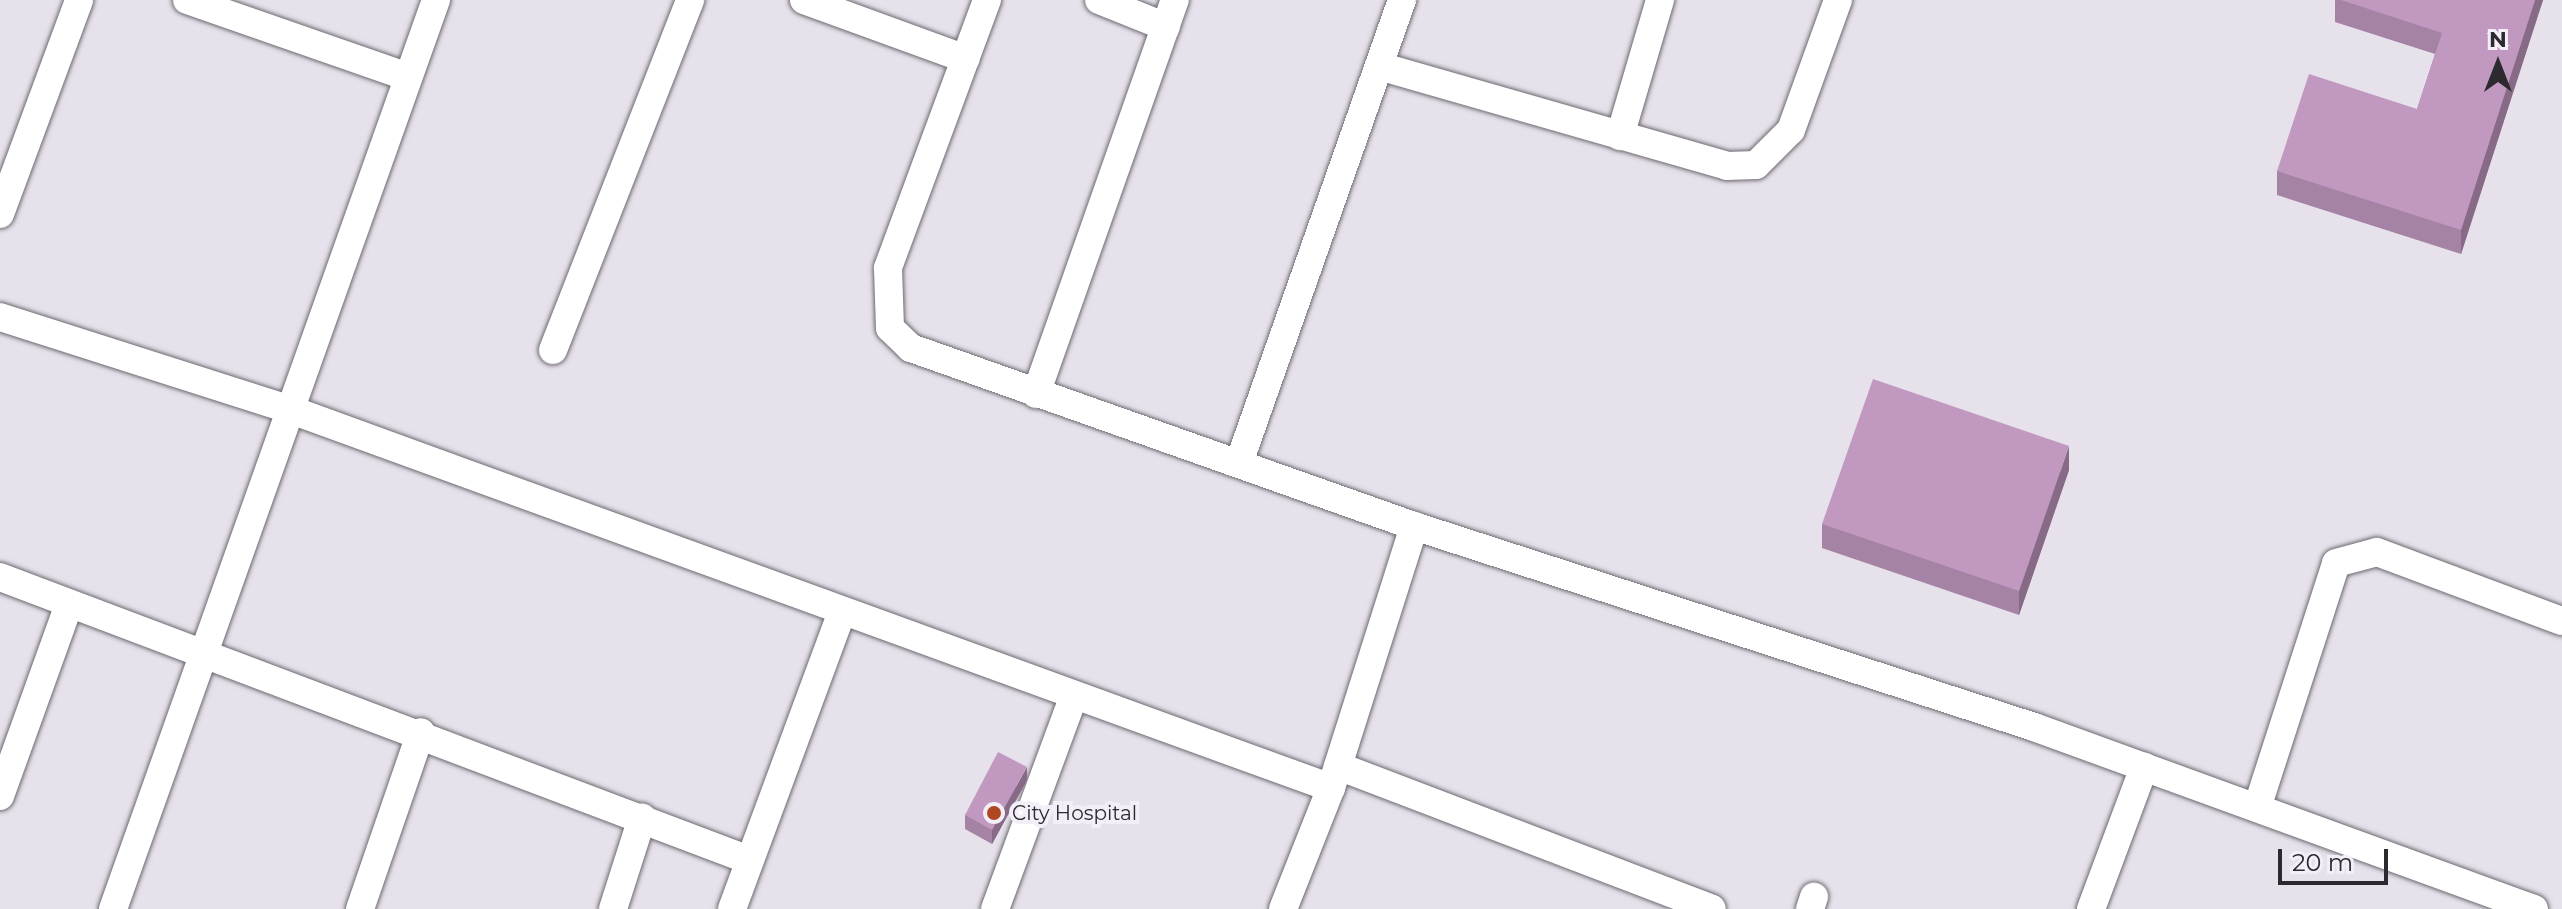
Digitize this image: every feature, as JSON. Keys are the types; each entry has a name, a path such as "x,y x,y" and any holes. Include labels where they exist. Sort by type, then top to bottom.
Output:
{"street":[{"path":"0,214 79,0"},
{"path":"187,0 408,77"},
{"path":"113,909 286,408 436,0"},
{"path":"553,350 690,0"},
{"path":"804,0 966,59"},
{"path":"987,0 888,268 890,328 911,348 1036,394 1240,460 1414,526 2144,767 2534,909"},
{"path":"1099,0 1166,27"},
{"path":"1036,394 1175,0"},
{"path":"1240,460 1402,0"},
{"path":"1620,136 1660,0"},
{"path":"1379,66 1727,166 1756,165 1776,153 1838,0"},
{"path":"0,317 286,408 1074,696 1334,777 1712,909"},
{"path":"1283,909 1334,777 1414,526"},
{"path":"2257,808 2336,563 2377,552 2562,621"},
{"path":"0,577 69,604 203,648 749,860"},
{"path":"0,796 69,604"},
{"path":"732,909 842,612"},
{"path":"995,909 1074,696"},
{"path":"360,909 421,732"},
{"path":"2091,909 2144,767"},
{"path":"613,909 642,818"}],"building":[{"path":"2341,0 2535,0 2461,230 2277,171 2309,74 2417,109 2442,33"},
{"path":"1873,379 2069,446 2019,591 1822,524"},
{"path":"998,752 1027,767 992,830 965,815"}],"place":[{"name":"City Hospital","path":"994,813"}]}
